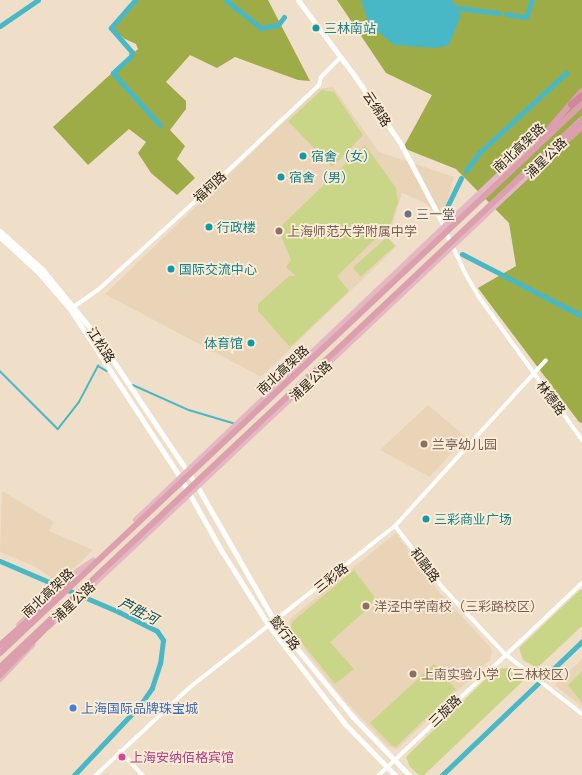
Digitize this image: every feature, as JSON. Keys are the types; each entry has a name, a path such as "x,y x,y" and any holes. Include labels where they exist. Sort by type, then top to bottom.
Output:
{"highway":[{"path":"572,104 582,91"},
{"path":"532,151 549,128 582,95"},
{"name":"南北高架路","path":"0,653 582,104"},
{"name":"南北高架路","path":"0,667 582,119"},
{"path":"530,168 564,144 582,125"},
{"path":"0,644 62,588 89,569"},
{"path":"0,675 42,634 63,607"}],"main road":[{"name":"浦星公路","path":"0,644 93,561 582,95"},
{"name":"浦星公路","path":"0,672 582,125"},
{"name":"浦星公路","path":"0,649 54,595"},
{"name":"浦星公路","path":"0,679 22,658 37,636"}],"street":[{"name":"云绵路","path":"298,0 341,57 402,146 444,226"},
{"name":"福柯路","path":"72,308 98,290 214,184 319,84 321,77 341,57"},
{"name":"林德路","path":"444,226 453,247 479,297 533,375 582,440"},
{"name":"江松路","path":"0,231 43,270 72,308 186,471"},
{"name":"江松路","path":"0,237 39,273 72,308 180,478"},
{"name":"三彩路","path":"96,775 189,688 396,526 546,360"},
{"name":"懿行路","path":"186,471 197,486 275,622 353,717 394,762 409,775"},
{"name":"懿行路","path":"180,478 190,493 221,550 270,626 346,724 395,775"},
{"name":"和融路","path":"396,526 443,588 505,654 582,714"},
{"name":"三旋路","path":"379,775 505,654 582,583"},
{"path":"120,751 142,775"}],"shaded area":[{"name":"上海师范大学附属中学","path":"333,87 379,152 454,177 442,218 425,203 402,193 392,226 384,233 397,246 261,377 105,294 318,89"},
{"name":"兰亭幼儿园","path":"428,405 466,437 430,477 380,450"},
{"path":"2,491 54,522 49,531 93,550 59,583 36,567 0,552"},
{"path":"396,533 440,593 491,648 492,652 490,660 397,749 387,746 335,689 288,628 290,619"},
{"path":"582,659 582,707 555,685"}],"green space":[{"path":"137,0 268,0 310,81 298,80 235,57 217,68 190,55 166,82 186,101 186,109 170,130 185,146 177,159 195,178 177,195 151,173 138,153 146,142 129,129 88,165 53,127 138,49 136,44 125,39 113,30 115,23"},
{"path":"337,0 582,0 582,423 579,422 478,288 516,266 509,223 456,169 403,148 432,95 386,73"},
{"path":"322,90 334,92 363,135 332,167 288,121"},
{"path":"365,145 396,188 398,202 391,224 337,276 349,291 290,347 258,311 258,304 289,276 296,276 286,267 291,260 278,229"},
{"path":"387,237 395,246 361,277 353,268"},
{"path":"354,570 374,596 372,605 330,642 354,669 335,684 291,629 292,622"},
{"path":"580,590 582,590 582,626 537,668 523,660 519,648"},
{"path":"434,664 456,689 396,747 391,745 370,723"},
{"path":"507,668 523,681 424,775 419,775 410,767 406,757 496,669"},
{"path":"582,671 582,703 568,685"}],"water":[{"path":"361,0 452,0 461,15 449,45 436,48 394,45 369,24"}],"waterway":[{"path":"0,26 38,0"},
{"path":"135,0 111,28 132,52 131,56 113,73 160,125"},
{"path":"226,0 261,28 278,25 284,17"},
{"path":"506,14 526,17 532,0"},
{"path":"451,7 499,13"},
{"path":"466,171 480,152 566,73"},
{"path":"444,213 461,178"},
{"path":"462,254 582,316"},
{"path":"0,371 58,429 79,402 98,366 107,371"},
{"path":"133,385 189,410 233,423"},
{"name":"芦胜河","path":"0,561 119,612 157,631 163,640 160,663 152,688 141,704 74,775"},
{"path":"442,775 582,641"}],"place":[{"name":"三林南站","path":"316,28"},
{"name":"宿舍（女）","path":"303,156"},
{"name":"宿舍（男）","path":"281,177"},
{"name":"三一堂","path":"408,214"},
{"name":"行政楼","path":"209,227"},
{"name":"上海师范大学附属中学","path":"279,231"},
{"name":"国际交流中心","path":"171,269"},
{"name":"体育馆","path":"251,343"},
{"name":"兰亭幼儿园","path":"424,444"},
{"name":"三彩商业广场","path":"426,519"},
{"name":"洋泾中学南校（三彩路校区）","path":"366,606"},
{"name":"上南实验小学（三林校区）","path":"413,674"},
{"name":"上海国际品牌珠宝城","path":"73,708"},
{"name":"上海安纳佰格宾馆","path":"122,757"}]}
